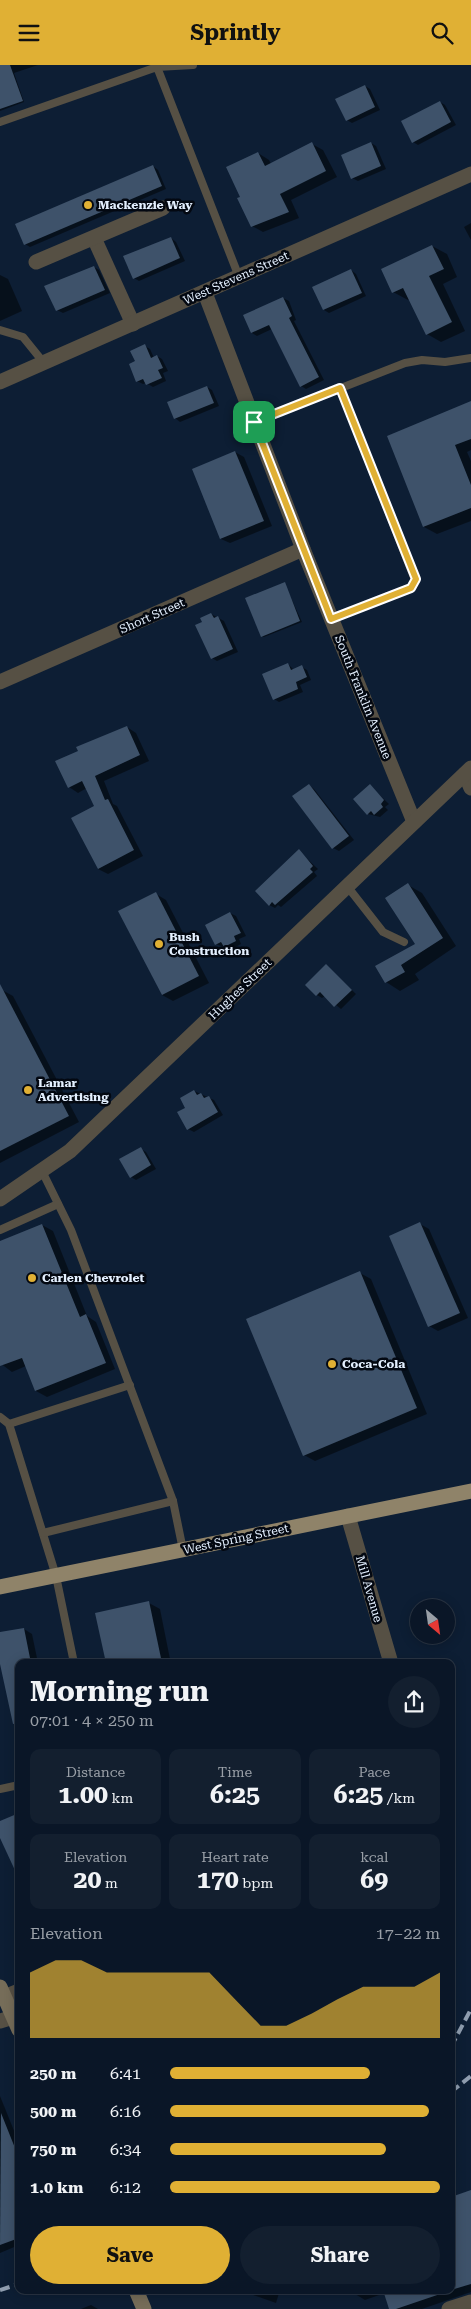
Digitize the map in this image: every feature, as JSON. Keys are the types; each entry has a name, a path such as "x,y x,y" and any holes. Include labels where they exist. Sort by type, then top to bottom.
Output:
{"main road":[{"name":"West Spring Street","path":"0,1587 471,1491"},
{"path":"8,1992 10,2023"},
{"path":"138,2294 144,2309"}],"street":[{"name":"West Stevens Street","path":"0,382 471,174"},
{"path":"36,262 163,208"},
{"path":"94,237 133,324"},
{"name":"South Franklin Avenue","path":"205,293 303,549 414,822"},
{"name":"Short Street","path":"0,682 303,549"},
{"name":"Hughes Street","path":"0,1199 70,1151 414,822 469,776"},
{"name":"Mill Avenue","path":"348,1516 390,1659"},
{"path":"450,2309 471,2302"}],"lane":[{"path":"0,122 160,66 193,65"},
{"path":"160,66 239,277"},
{"path":"0,331 23,337 44,363"},
{"path":"254,422 405,363 422,360 445,362 471,358"},
{"path":"331,619 411,588 416,579 340,388"},
{"path":"347,886 383,932 404,942"},
{"path":"42,1171 71,1230 130,1385 173,1501 183,1550"},
{"path":"0,1230 58,1203"},
{"path":"10,1424 130,1385"},
{"path":"0,1417 10,1424 43,1533 56,1576 73,1659"},
{"path":"43,1533 173,1501"},
{"path":"0,1789 15,1786"}],"building":[{"path":"0,65 10,65 23,101 0,109"},
{"path":"365,85 375,107 346,121 335,99"},
{"path":"440,101 451,122 412,143 401,121"},
{"path":"312,142 326,171 280,194 289,212 251,227 237,198 240,197 226,167 258,152 265,166"},
{"path":"371,142 381,166 351,179 341,155"},
{"name":"Mackenzie Way","path":"153,165 162,186 24,245 15,224"},
{"path":"171,237 180,258 133,279 123,256"},
{"path":"432,245 444,269 429,276 452,322 426,335 403,288 392,293 381,269"},
{"path":"94,266 105,290 56,311 44,286"},
{"path":"351,269 362,293 323,310 312,287"},
{"path":"283,297 292,316 289,318 319,377 300,387 269,325 251,333 243,315"},
{"path":"145,344 151,358 157,355 163,368 158,370 162,378 146,385 143,379 136,382 129,364 135,361 130,351"},
{"path":"207,386 214,403 174,419 167,402"},
{"path":"471,401 471,439 455,445 471,485 471,508 423,527 387,436"},
{"path":"235,451 264,521 220,539 192,469"},
{"path":"285,582 300,621 261,637 245,598"},
{"path":"211,613 214,618 218,616 233,649 211,659 195,625 202,622 200,618"},
{"path":"288,663 291,670 302,665 307,677 296,682 298,689 273,700 262,674"},
{"path":"127,726 140,755 95,776 105,800 108,799 134,850 98,869 71,818 94,806 82,781 68,788 55,761 78,751 76,747"},
{"path":"309,784 349,836 332,849 292,796"},
{"path":"370,784 384,800 381,804 383,807 374,815 371,811 367,815 353,799"},
{"path":"299,849 313,866 310,869 313,872 275,905 272,902 269,906 255,891"},
{"path":"408,883 443,938 401,965 405,972 385,983 375,966 415,944 385,898"},
{"name":"Bush Construction","path":"156,892 199,976 162,995 118,911"},
{"path":"230,912 241,933 234,936 236,941 224,947 221,942 215,945 205,925"},
{"path":"326,964 352,990 334,1007 320,992 316,996 305,985"},
{"name":"Lamar Advertising","path":"0,984 69,1116 0,1151"},
{"path":"194,1090 197,1095 201,1093 204,1098 209,1096 218,1112 187,1130 177,1112 185,1108 180,1098"},
{"path":"141,1147 151,1165 130,1178 119,1159"},
{"path":"420,1222 460,1313 428,1327 389,1236"},
{"name":"Carlen Chevrolet","path":"42,1224 80,1317 86,1314 106,1363 35,1391 22,1358 0,1366 0,1241"},
{"name":"Coca-Cola","path":"360,1271 417,1408 303,1456 246,1319"},
{"path":"149,1601 161,1659 105,1659 95,1613"},
{"path":"24,1628 30,1659 15,1659 15,1724 13,1724 0,1664 0,1632"},
{"path":"15,1815 15,1870 0,1838 0,1821"},
{"path":"1,2113 15,2148 15,2239 0,2245"},
{"path":"471,2190 471,2284 455,2289 455,2196"},
{"path":"384,2294 440,2294 396,2309 389,2309"}],"railway":[{"path":"455,2039 471,2009"},
{"path":"455,2089 471,2076"},
{"path":"0,2290 15,2285"}],"place":[{"name":"Mackenzie Way","path":"88,205"},
{"name":"Bush Construction","path":"159,944"},
{"name":"Lamar Advertising","path":"28,1090"},
{"name":"Carlen Chevrolet","path":"32,1278"},
{"name":"Coca-Cola","path":"332,1364"}],"route":[{"path":"340,388 416,579 411,588 331,619 254,422 340,388"}]}
